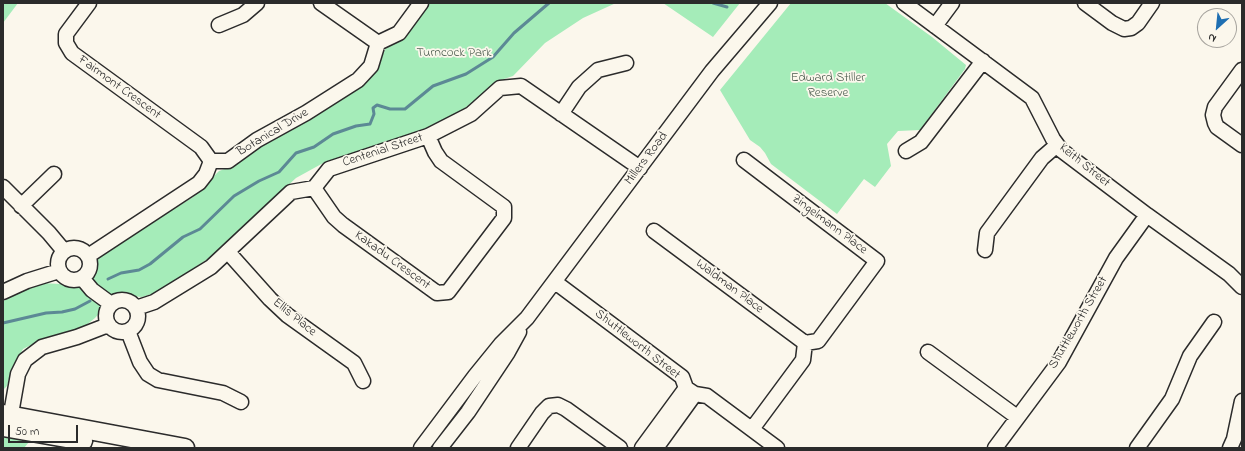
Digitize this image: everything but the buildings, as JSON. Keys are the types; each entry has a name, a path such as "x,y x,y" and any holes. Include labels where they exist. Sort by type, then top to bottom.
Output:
{"main road":[{"path":"6,421 123,448"},
{"path":"6,421 185,448"}],"street":[{"name":"Fairmont Crescent","path":"88,3 66,34 66,43 72,53 201,147 211,161"},
{"path":"219,25 243,15 257,3"},
{"path":"321,3 378,43 399,33 421,3"},
{"name":"Millers Road","path":"421,448 497,349 527,318 555,282 712,71 770,3"},
{"name":"Keith Street","path":"904,3 1032,98 1061,150 1147,215 1229,274 1242,288"},
{"path":"935,26 952,3"},
{"path":"1085,3 1112,23 1124,29 1131,28 1138,23 1152,3"},
{"name":"Botanical Drive","path":"211,161 228,160 257,140 306,113 358,80 371,66 378,43"},
{"path":"906,151 921,142 983,61"},
{"path":"561,114 578,87 598,70 626,63"},
{"path":"1242,70 1215,107 1213,115 1214,123 1217,127 1242,145"},
{"name":"Centenial Street","path":"314,188 328,169 428,136 471,114 500,88 521,86 640,168"},
{"name":"Kakadu Crescent","path":"314,188 334,216 343,225 437,293 448,292 504,218 504,207 441,161 434,152 428,136"},
{"path":"985,250 987,233 1042,158 1057,145"},
{"name":"Zingelmann Place","path":"744,160 877,262 818,341 805,343"},
{"path":"88,256 199,183 206,174 211,161"},
{"path":"21,206 54,174"},
{"path":"3,187 64,251"},
{"path":"136,308 154,302 211,267 291,192 314,188"},
{"name":"Shuttleworth Street","path":"995,448 1064,353 1116,258 1147,215"},
{"name":"Waldman Place","path":"654,231 805,343"},
{"path":"74,248 80,249 88,256 90,268 82,278 77,280 68,279 59,271 58,261 64,251 74,248"},
{"name":"Ellis Place","path":"228,252 270,299 287,315 354,363 363,381"},
{"path":"3,292 27,281 59,271"},
{"path":"82,278 92,290 111,304"},
{"name":"Shuttleworth Street","path":"555,282 682,377 690,391"},
{"path":"122,300 132,304 136,308 138,314 137,321 135,326 128,332 117,332 108,325 106,314 111,304 122,300"},
{"name":"Millers Road","path":"441,448 468,412 508,352 527,318"},
{"path":"1137,448 1172,399 1190,356 1214,322"},
{"path":"6,421 18,374 25,360 42,347 108,325"},
{"path":"128,332 140,362 148,374 158,380 223,393 241,402"},
{"path":"752,430 804,360 805,343"},
{"path":"928,352 1018,417"},
{"path":"690,391 707,396 777,448"},
{"path":"642,448 690,391"},
{"path":"656,448 690,391"},
{"path":"1230,448 1234,439 1242,401"},
{"path":"518,448 542,413 549,406 558,406 566,409 620,448"},
{"path":"1220,448 1238,423"}],"green space":[{"path":"3,3 18,3 3,23"},
{"name":"Turncock Park","path":"430,3 616,3 583,18 545,43 513,76 501,80 461,111 425,130 325,162 296,178 212,256 158,292 142,297 116,295 95,318 84,327 39,341 23,349 11,371 7,386 3,390 3,301 40,283 74,286 92,276 93,265 102,255 193,197 219,171 236,165 261,146 372,73 381,60 385,49 405,36"},
{"path":"663,3 740,3 713,37"},
{"name":"Edward Stiller Reserve","path":"791,3 885,3 932,37 966,65 965,69 920,130 898,131 887,144 891,166 875,187 864,179 837,214 771,164 760,147 750,140 720,90"},
{"path":"3,436 29,442 24,448 3,448"}],"waterway":[{"path":"108,279 121,273 139,270 150,264 183,237 200,229 234,196 259,181 279,172 296,153 314,147 333,134 356,126 370,124 374,114 373,108 377,105 390,109 405,109 433,86 466,74 493,57 514,33 549,3"},
{"path":"713,3 727,7"},
{"path":"3,323 46,313 75,309 90,301"}]}
